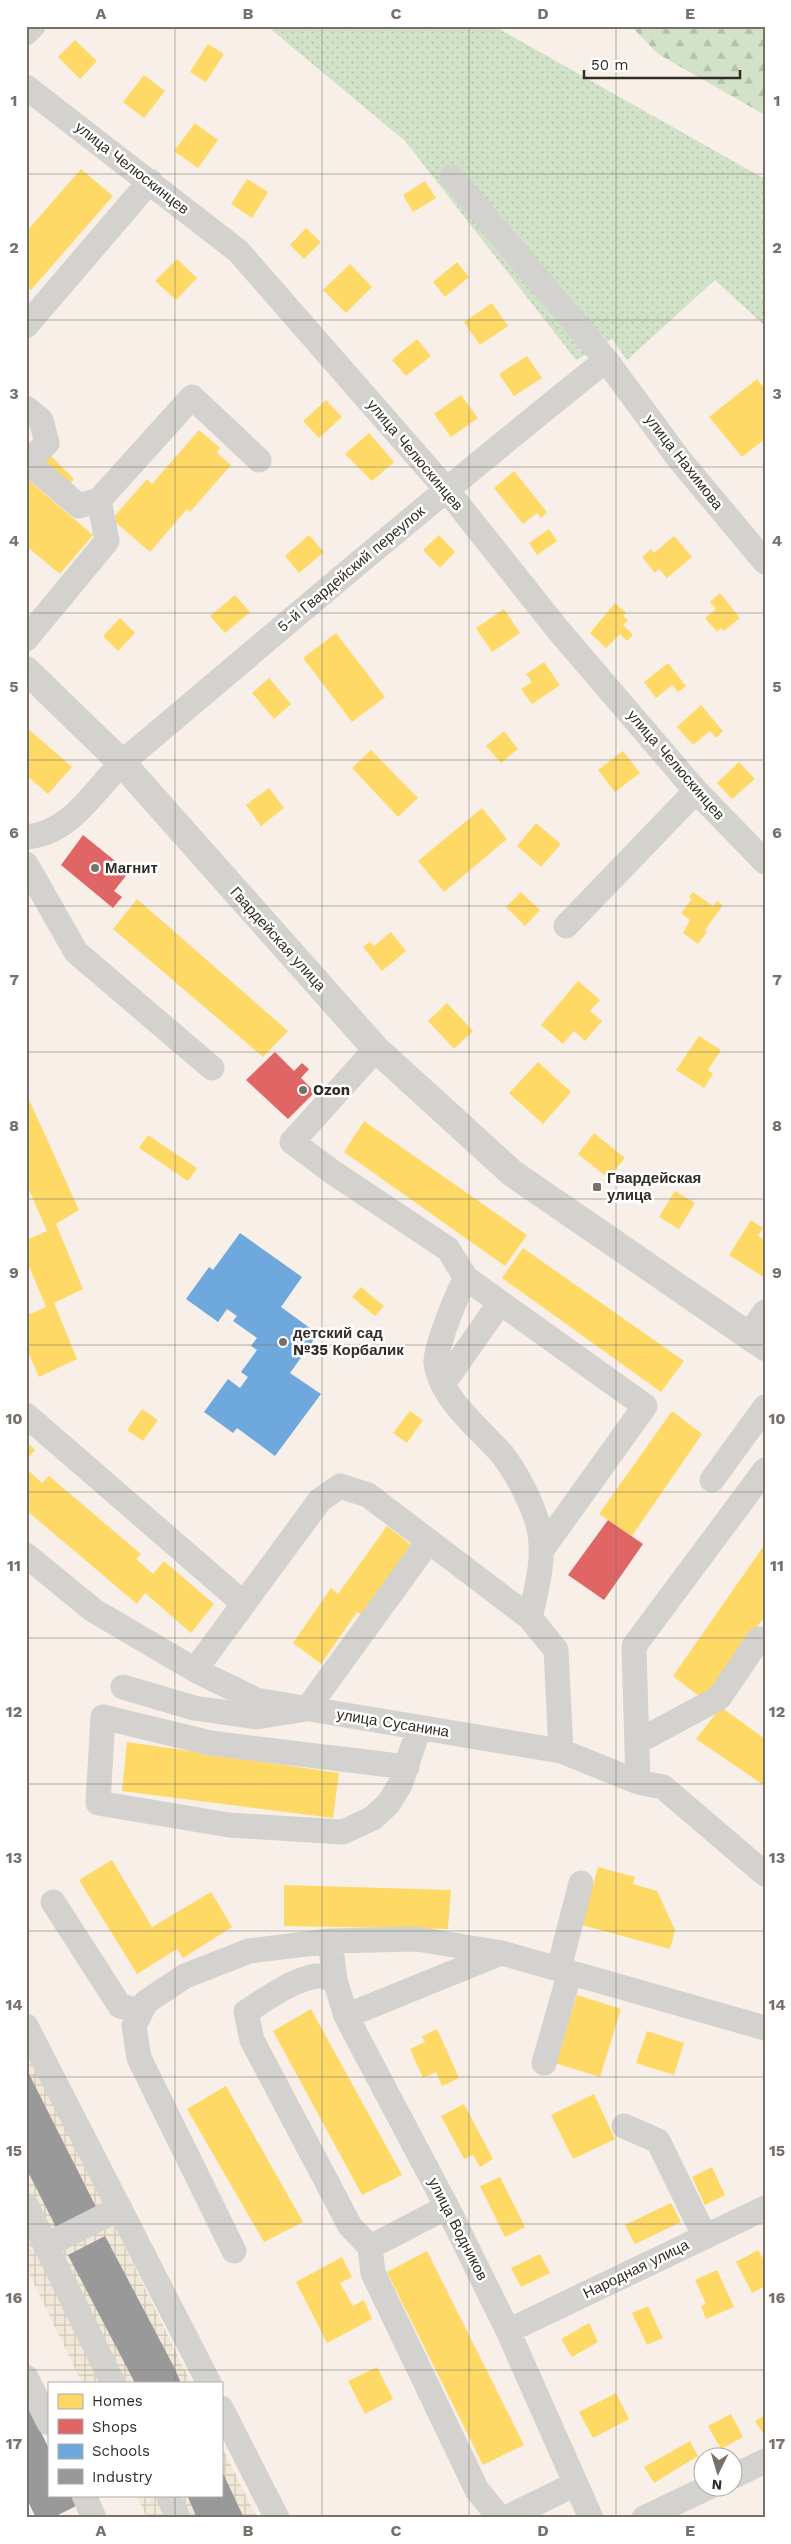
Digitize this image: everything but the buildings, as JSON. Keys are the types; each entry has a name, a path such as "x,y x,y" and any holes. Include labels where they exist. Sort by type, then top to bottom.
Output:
{"main road":[{"name":"Гвардейская улица","path":"26,670 122,763 376,1050 512,1174 756,1342"}],"street":[{"path":"26,33 33,26"},
{"name":"улица Челюскинцев","path":"26,88 150,181 238,251 446,489 559,631 696,791 765,862"},
{"name":"улица Нахимова","path":"452,177 606,360 679,459 765,562"},
{"path":"26,326 150,181"},
{"name":"5-й Гвардейский переулок","path":"30,834 72,818 122,763 446,489 606,360"},
{"path":"26,408 41,420 47,443 27,462 79,506 99,500 192,397 259,460"},
{"path":"26,639 107,541 99,500"},
{"path":"566,926 696,791"},
{"path":"26,864 76,952 212,1068"},
{"path":"376,1050 292,1142 331,1171 448,1249 466,1278 645,1406 541,1551"},
{"path":"466,1278 456,1295 436,1361 444,1384 460,1410 503,1456 520,1484 537,1521 541,1568 530,1618"},
{"path":"444,1384 500,1303"},
{"path":"756,1342 765,1312"},
{"path":"712,1480 765,1407"},
{"path":"26,1415 243,1603"},
{"path":"638,1782 634,1646 765,1470"},
{"path":"163,1698 243,1603 320,1500 340,1486 368,1495 530,1618 556,1650 560,1751"},
{"path":"123,1687 194,1708 256,1717 307,1709 429,1542"},
{"name":"улица Сусанина","path":"26,1555 93,1610 190,1667 256,1700 560,1751 638,1782 663,1788 765,1874"},
{"path":"637,1742 719,1698 759,1639"},
{"path":"407,1767 215,1744 103,1717 98,1803 229,1825 343,1832 373,1818 388,1804 400,1785 407,1767 419,1728"},
{"path":"544,2063 580,1883"},
{"path":"53,1902 120,2006 141,2011"},
{"path":"234,2251 139,2058 134,2026 146,2002 185,1976 249,1951 330,1941 417,1939 502,1952 765,2028"},
{"name":"улица Водников","path":"330,1941 334,1980 346,2016 447,2206 508,2331 591,2518"},
{"path":"346,2016 502,1952"},
{"path":"334,1980 317,1976 304,1979 265,1999 246,2012 252,2040 350,2226 370,2247 374,2273 477,2490 500,2518"},
{"path":"26,2026 207,2382"},
{"path":"624,2126 658,2141 704,2237"},
{"path":"26,2205 113,2382"},
{"path":"370,2247 447,2206"},
{"path":"47,2245 120,2208"},
{"name":"Народная улица","path":"508,2331 765,2208"},
{"path":"26,2377 48,2421"},
{"path":"222,2410 277,2518"},
{"path":"744,2471 765,2461"},
{"path":"506,2518 575,2484"},
{"path":"644,2518 694,2494"},
{"path":"84,2496 94,2518"},
{"path":"168,2496 178,2518"}],"shaded area":[{"path":"26,2047 191,2382 82,2382 26,2267"},
{"path":"222,2447 257,2518 147,2518 136,2496 222,2496"}],"green space":[{"path":"267,26 494,26 765,179 765,326 715,280 627,360 612,339 576,360 405,141"},
{"path":"631,26 765,26 765,115 658,54"}],"place":[{"name":"Магнит","path":"95,868"},
{"name":"Ozon","path":"303,1090"},
{"name":"Гвардейская улица","path":"597,1187"},
{"name":"детский сад №35 Корбалик","path":"283,1342"}]}
